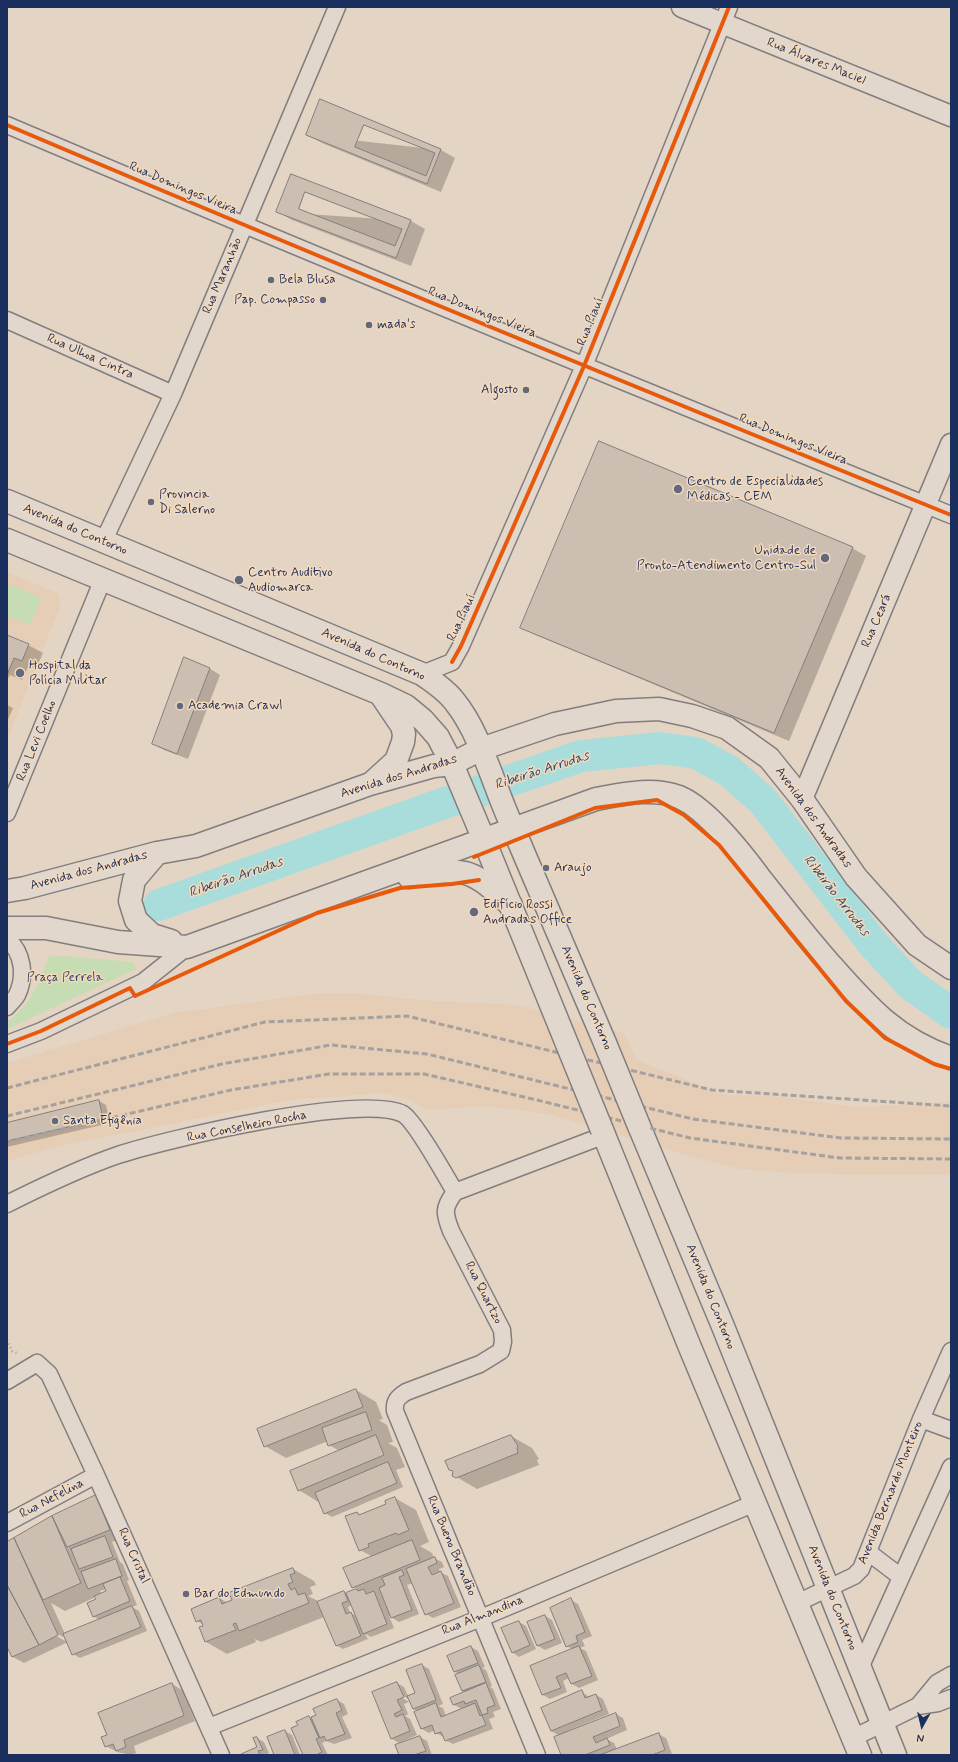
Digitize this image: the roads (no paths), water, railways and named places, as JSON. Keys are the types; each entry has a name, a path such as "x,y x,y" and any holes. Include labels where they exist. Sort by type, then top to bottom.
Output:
{"main road":[{"name":"Avenida do Contorno","path":"7,501 422,674 440,687 455,701 464,714 482,753 509,820 605,1043 722,1324 895,1755"},
{"path":"7,540 381,694 406,706 423,720 438,737 453,768 511,905 689,1345 856,1746"},
{"path":"73,567 86,565 93,560 103,542"},
{"path":"103,580 106,568 117,558 135,555"},
{"path":"370,784 396,761 403,742 404,734 402,726 381,694"},
{"name":"Avenida dos Andradas","path":"7,891 26,888 157,853 196,846 370,784 434,766 453,768 482,753 555,724 616,711 659,709 692,716 727,728 769,758 802,799 856,877 918,945 951,968"},
{"path":"7,928 46,928 118,942 187,947 330,894 382,877 480,831 509,820 596,799 629,793 656,792 680,798 701,811 743,855 786,911 866,1005 889,1025 912,1040 937,1054 951,1058"},
{"path":"157,853 134,880 130,901 136,920 152,935 187,947"},
{"path":"382,877 408,877 446,871 465,873 479,880 511,905"}],"street":[{"name":"Rua Maranhão","path":"103,542 174,394 337,7"},
{"name":"Rua Álvares Maciel","path":"682,7 725,15 951,116"},
{"name":"Rua Piauí","path":"422,674 452,662 461,646 584,366 725,15"},
{"name":"Rua Domingos Vieira","path":"7,125 244,226 951,515"},
{"name":"Rua Ulhoa Cintra","path":"7,320 174,394"},
{"name":"Rua Ceará","path":"802,799 951,444"},
{"name":"Rua Levi Coelho","path":"7,814 103,580"},
{"path":"7,939 17,948 21,959 22,970 21,983 17,995 7,1007"},
{"path":"7,1044 41,1031 143,982 187,947"},
{"name":"Rua Conselheiro Rocha","path":"7,1204 39,1188 118,1155 178,1139 253,1123 349,1110 379,1108 394,1110 405,1115 423,1138 455,1192"},
{"path":"455,1192 604,1132"},
{"name":"Rua Quartzo","path":"394,1403 399,1396 406,1392 480,1364 501,1352 503,1342 502,1330 451,1231 445,1216 447,1203 455,1192"},
{"name":"Avenida Bernardo Monteiro","path":"797,1603 828,1589 858,1573 861,1569 921,1419 951,1351"},
{"name":"Rua Cristal","path":"7,1381 37,1363 49,1374 96,1475 221,1755"},
{"name":"Rua Bueno Brandão","path":"394,1403 397,1418 537,1755"},
{"path":"921,1419 951,1430"},
{"path":"860,1668 951,1467"},
{"name":"Rua Nefelina","path":"7,1523 96,1475"},
{"name":"Rua Almandina","path":"209,1727 481,1618 755,1503"},
{"path":"868,1552 900,1577"},
{"path":"918,1706 937,1683 951,1675"},
{"path":"856,1746 882,1724 918,1706 938,1703 951,1698"}],"waterway":[{"name":"Ribeirão Arrudas","path":"159,905 581,756 660,748 696,753 729,771 763,801 874,945 911,985 951,1013"}],"railway":[{"path":"7,1088 265,1022 407,1016 712,1090 951,1106"},
{"path":"7,1116 222,1064 331,1045 427,1054 693,1119 841,1138 951,1139"},
{"path":"7,1142 231,1090 329,1074 424,1074 690,1138 840,1158 951,1159"}],"place":[{"name":"Bela Blusa","path":"271,280"},
{"name":"Pap. Compasso","path":"323,300"},
{"name":"mada's","path":"369,325"},
{"name":"Algosto","path":"526,390"},
{"name":"Centro de Especialidades Médicas - CEM","path":"678,489"},
{"name":"Provincia Di Salerno","path":"151,502"},
{"name":"Unidade de Pronto-Atendimento Centro-Sul","path":"825,558"},
{"name":"Centro Auditivo Audiomarca","path":"239,580"},
{"name":"Hospital da Polícia Militar","path":"20,673"},
{"name":"Academia Crawl","path":"180,706"},
{"name":"Araujo","path":"546,868"},
{"name":"Edifício Rossi Andradas Office","path":"474,912"},
{"name":"Santa Efigênia","path":"55,1121"},
{"name":"Bar do Edmundo","path":"186,1594"}],"park label":[{"name":"Praça Perrela","path":"65,978"}]}
